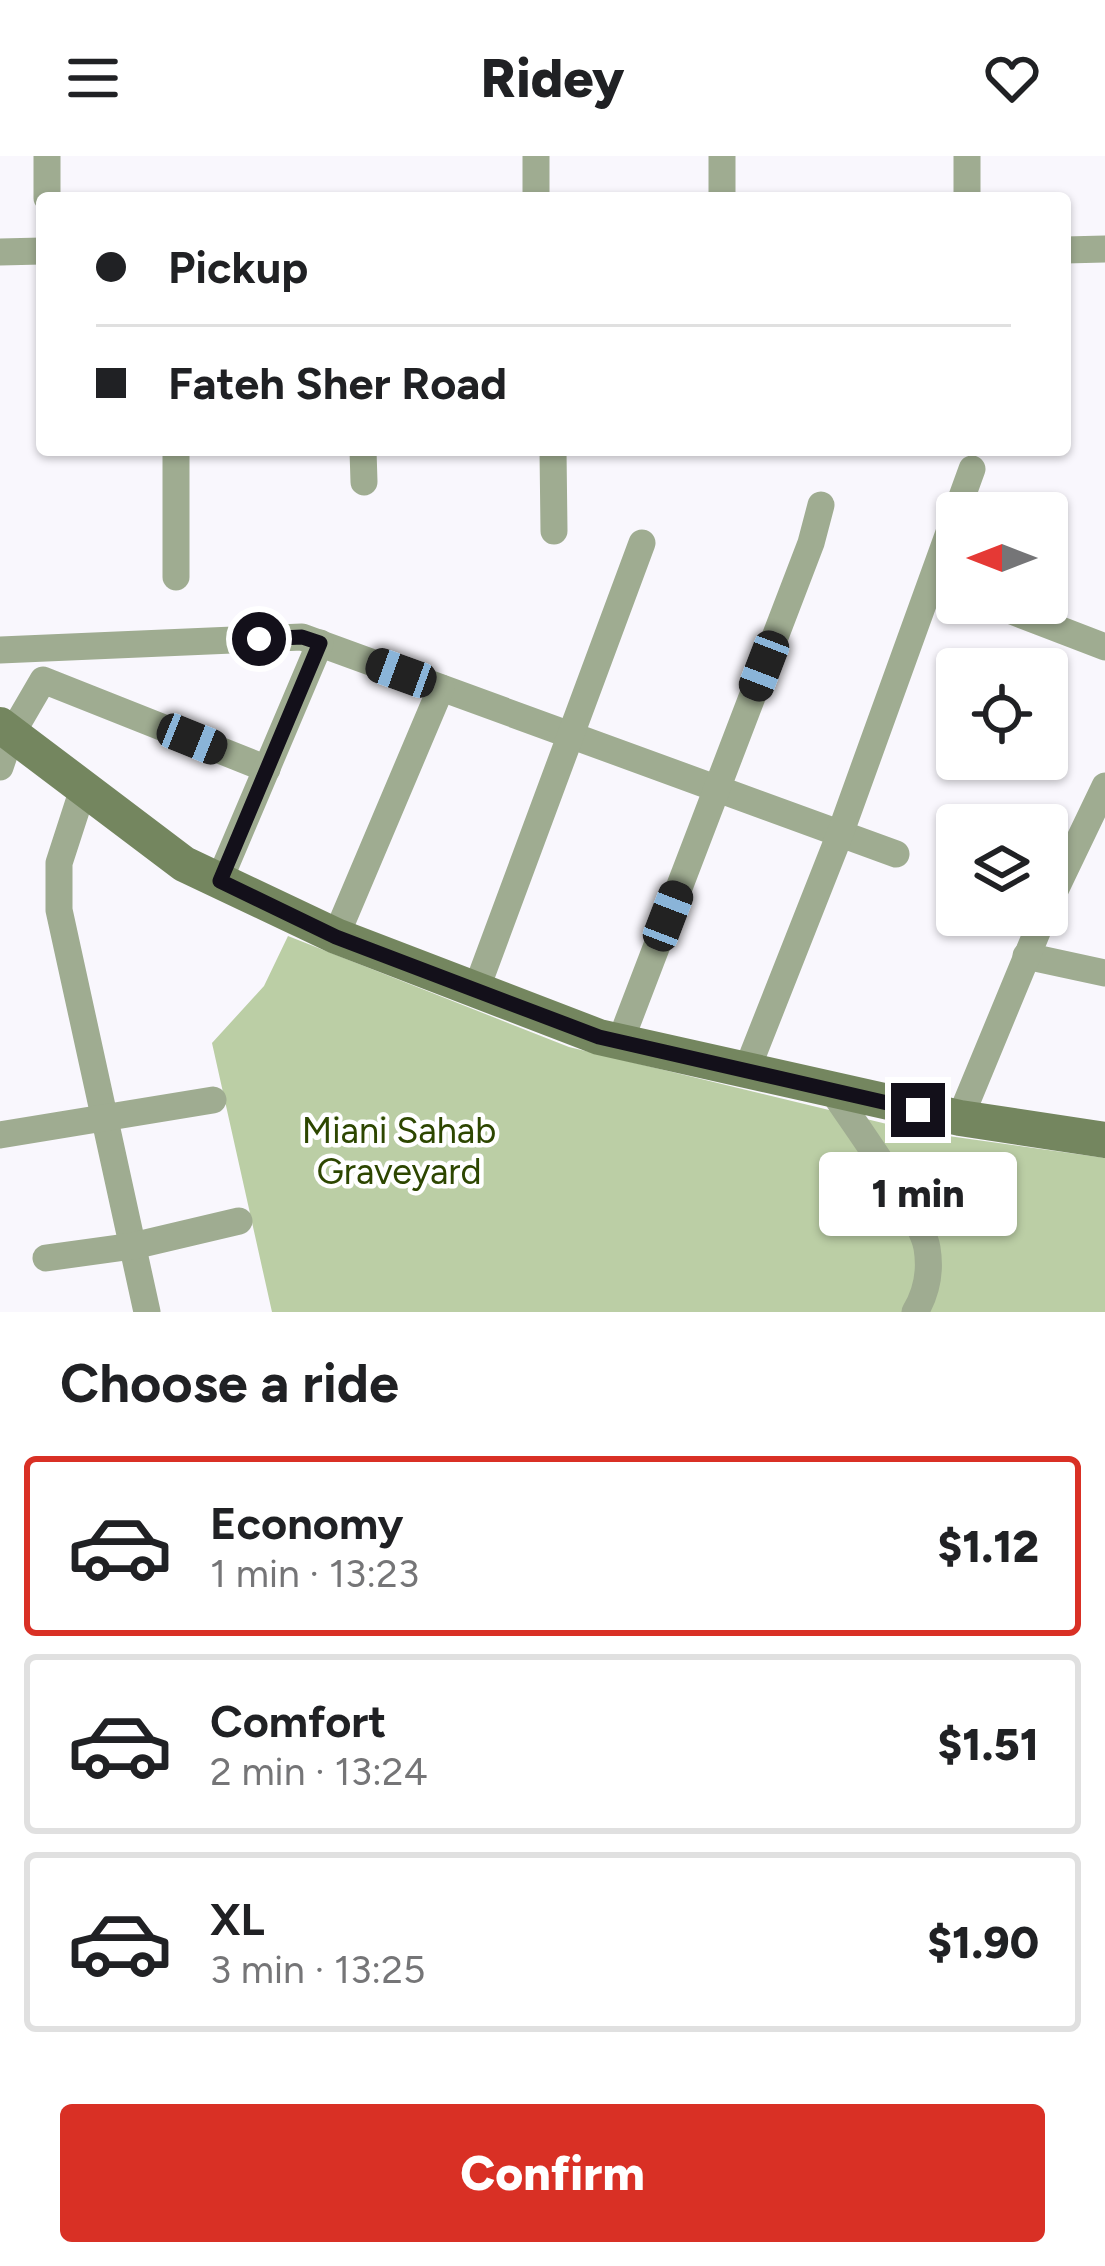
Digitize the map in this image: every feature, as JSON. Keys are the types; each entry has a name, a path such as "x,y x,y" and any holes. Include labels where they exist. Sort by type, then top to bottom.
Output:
{"street":[{"path":"47,156 47,192"},
{"path":"536,156 536,192"},
{"path":"722,156 722,192"},
{"path":"967,156 968,192"},
{"path":"1071,250 1105,249"},
{"path":"0,252 36,251"},
{"path":"176,456 176,577"},
{"path":"363,456 364,482"},
{"path":"553,456 554,531"},
{"path":"746,1072 840,834 972,469"},
{"path":"620,1042 811,543 821,505"},
{"path":"476,990 642,543"},
{"path":"1047,624 1105,646"},
{"path":"0,650 302,637 896,854"},
{"path":"220,881 320,643"},
{"path":"267,769 44,680 4,742 83,789 184,864 336,937 476,990 620,1042 834,1093 1105,1140"},
{"path":"336,937 441,688"},
{"path":"1068,871 1096,824 1105,786"},
{"path":"83,789 59,863 59,910 147,1312"},
{"path":"960,1118 1035,936"},
{"path":"1027,956 1105,973"},
{"path":"834,1093 927,1244 928,1278 915,1312"},
{"path":"0,1135 213,1100"},
{"path":"46,1258 133,1246 239,1221"}],"green space":[{"name":"Miani Sahab Graveyard","path":"288,936 569,1047 920,1132 1105,1158 1105,1312 272,1312 212,1043 264,986"}],"route":[{"path":"259,639 302,637 320,643 220,881 336,937 599,1037 918,1110"}]}
